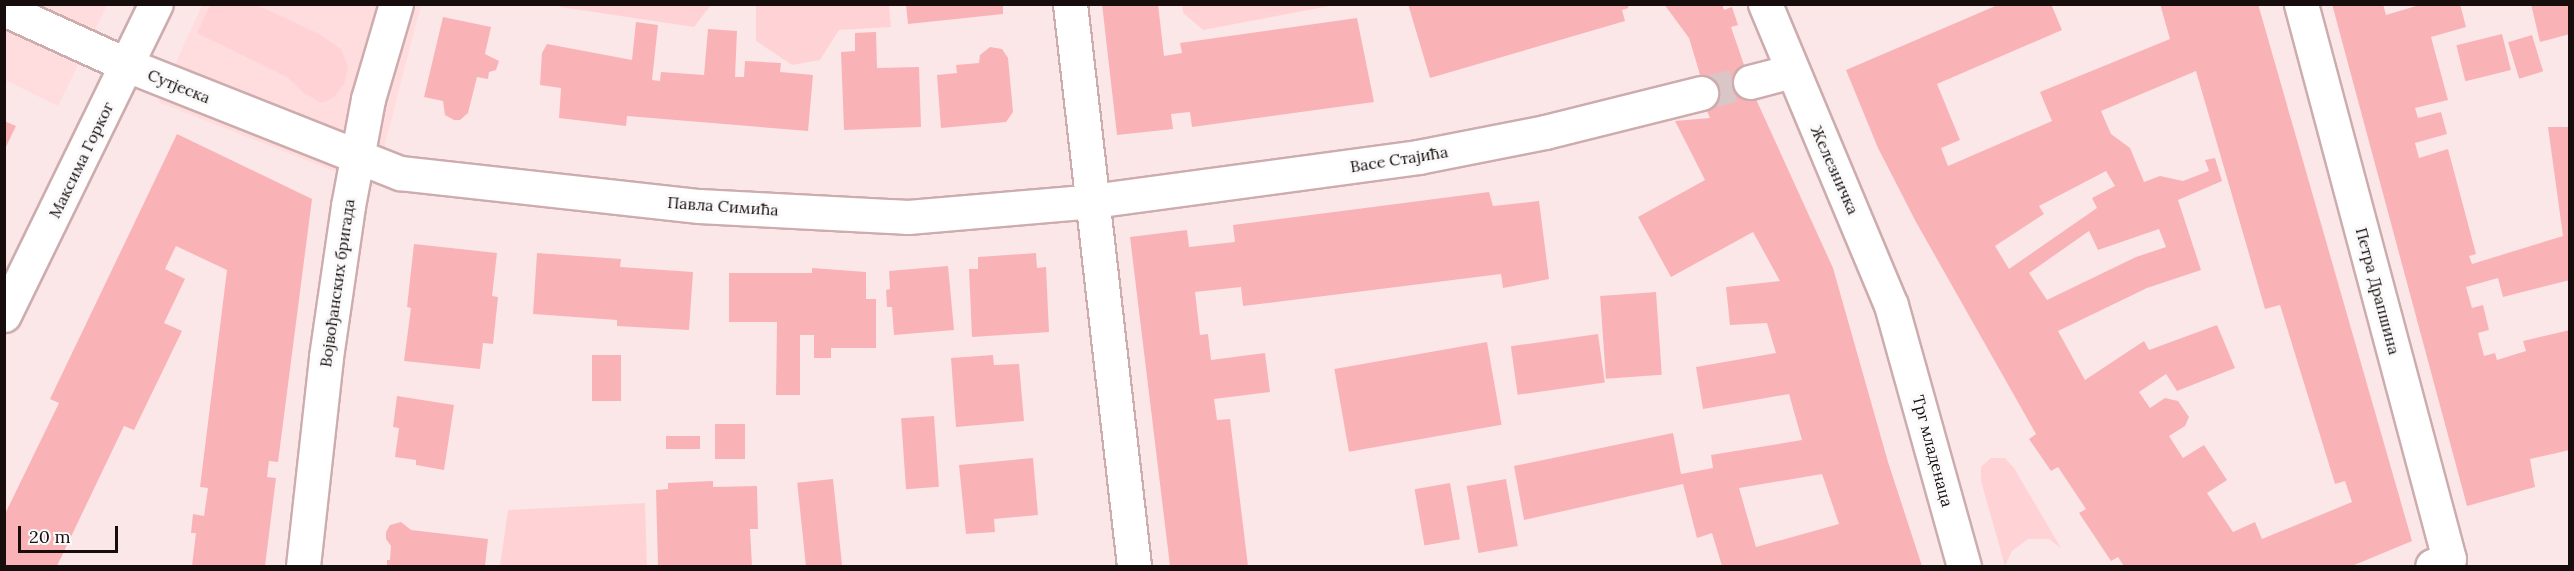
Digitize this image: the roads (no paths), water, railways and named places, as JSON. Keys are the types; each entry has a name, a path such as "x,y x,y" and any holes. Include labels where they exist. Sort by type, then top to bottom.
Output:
{"street":[{"name":"Максима Горког","path":"4,315 156,4"},
{"name":"Војвођанских бригада","path":"303,567 326,357 357,157 368,99 396,4"},
{"path":"1070,4 1134,567"},
{"name":"Железничка","path":"1765,4 1873,256 1902,336"},
{"name":"Петра Драпшина","path":"2301,4 2450,560 2432,567"},
{"name":"Сутјеска","path":"4,9 127,65 357,157"},
{"path":"1750,82 1792,71"},
{"name":"Васе Стајића","path":"1093,201 1376,163 1476,147 1701,93"},
{"name":"Павла Симића","path":"357,157 400,173 699,206 908,217 1093,201"},
{"name":"Трг младенаца","path":"1902,336 1964,567"}],"tunnel":[{"path":"1701,93 1750,82"}]}
